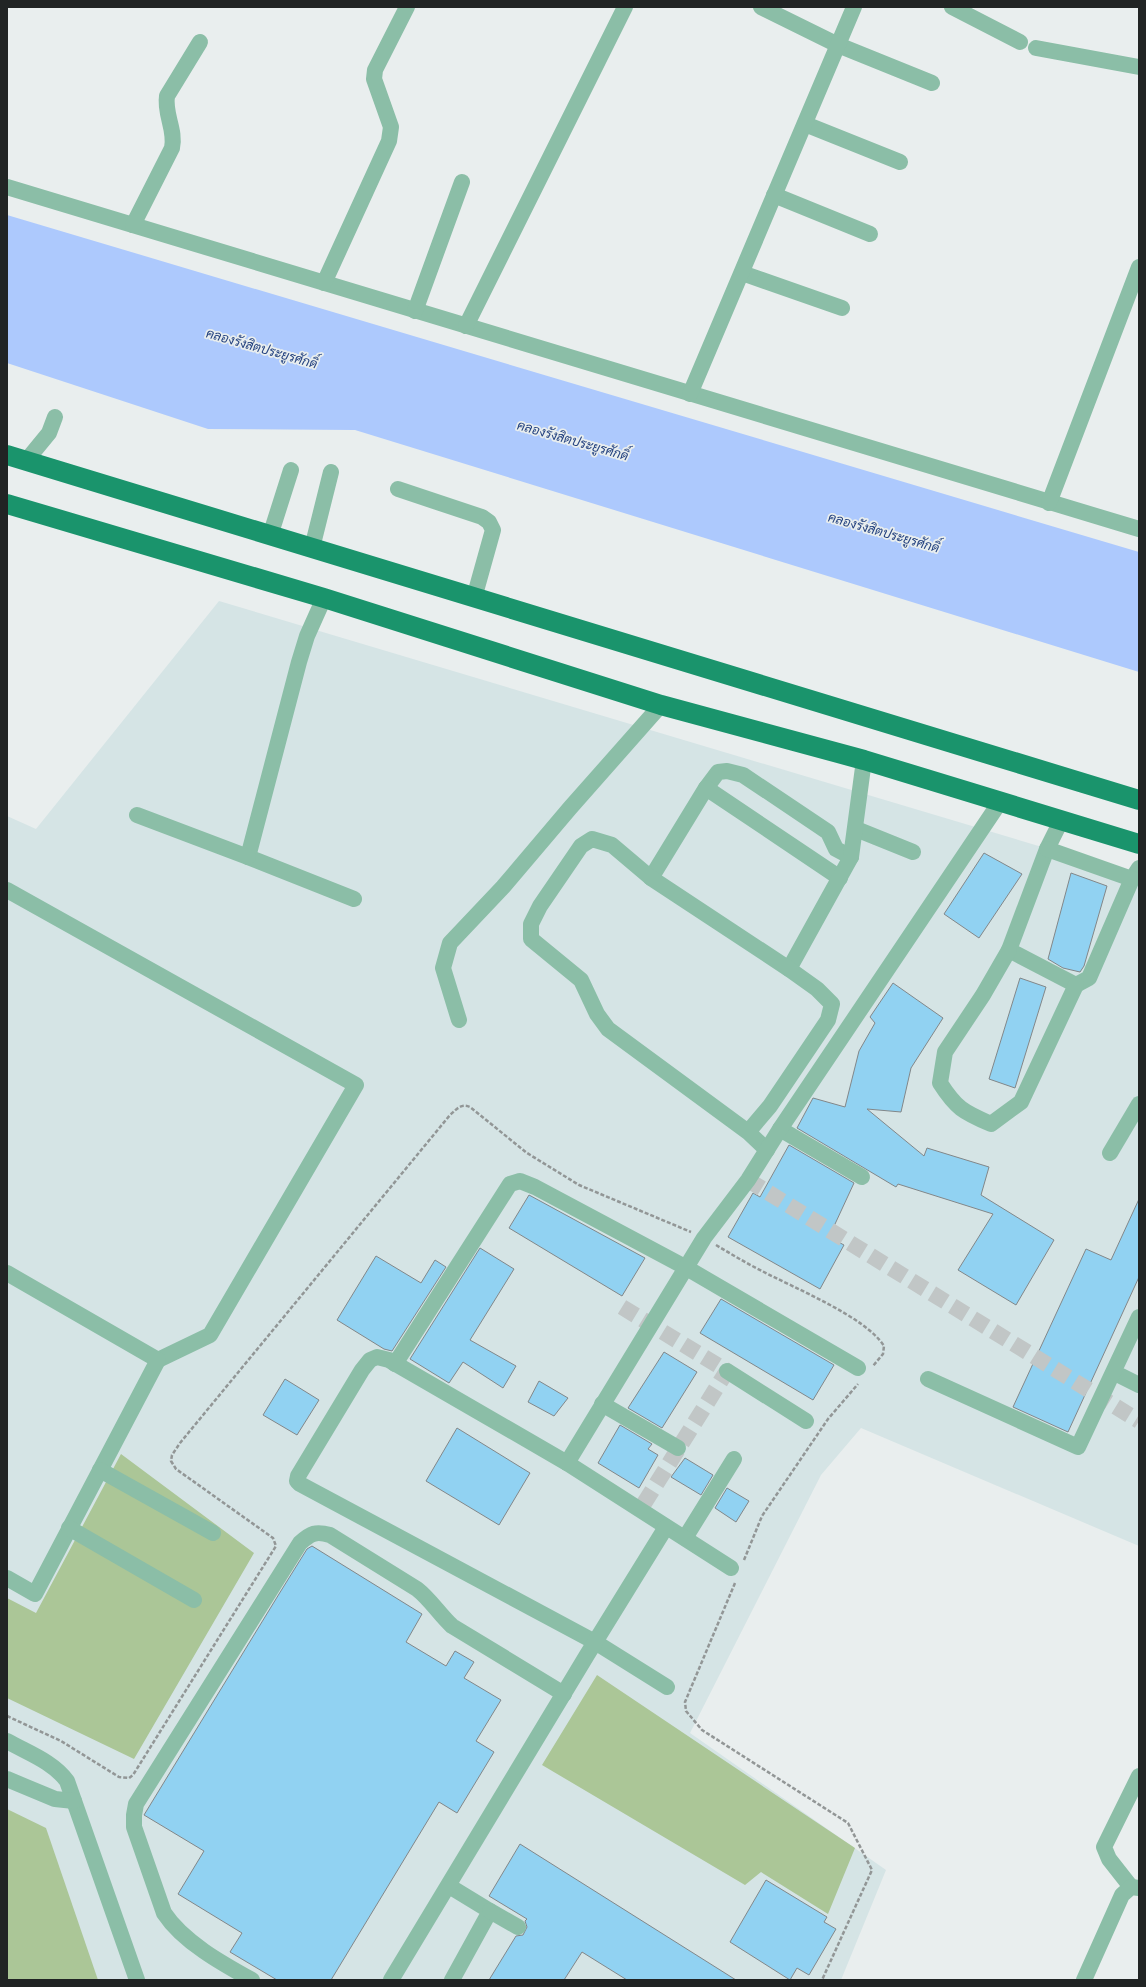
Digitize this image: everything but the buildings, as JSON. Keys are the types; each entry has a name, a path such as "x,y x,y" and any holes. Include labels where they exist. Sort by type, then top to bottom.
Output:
{"main road":[{"path":"7,455 1139,800"},
{"path":"7,504 324,598 661,706 864,760 1139,844"}],"street":[{"path":"324,283 389,140 391,127 374,79 375,70 407,7"},
{"path":"466,326 625,7"},
{"path":"761,7 838,45 932,83"},
{"path":"690,394 854,7"},
{"path":"952,7 1020,42"},
{"path":"133,225 172,148 174,141 166,106 167,96 200,42"},
{"path":"1036,48 1139,67"},
{"path":"805,124 900,162"},
{"path":"415,311 462,182"},
{"path":"7,187 1139,529"},
{"path":"774,195 870,234"},
{"path":"1049,503 1139,267"},
{"path":"742,273 842,308"},
{"path":"26,461 49,433 55,417"},
{"path":"270,536 291,470"},
{"path":"312,548 331,472"},
{"path":"398,489 482,517 489,522 492,530 474,598"},
{"path":"248,857 299,662 307,636 324,598"},
{"path":"459,1020 443,968 450,943 503,887 570,808 661,706"},
{"path":"789,969 851,857 856,829 864,760"},
{"path":"650,878 706,788 718,772 727,771 743,775 828,832 836,849 851,857"},
{"path":"706,788 840,878"},
{"path":"566,1463 704,1238 748,1180 768,1150 780,1128 1000,802"},
{"path":"137,815 354,899"},
{"path":"1047,850 1135,874 1089,978 1076,985 1021,1102 991,1124 970,1115 953,1102 940,1083 945,1052 983,995 1009,950 1047,850 1061,821"},
{"path":"856,829 913,852"},
{"path":"748,1132 761,1118 828,1020 832,1004 817,989 789,969 650,878 612,845 592,839 581,846 540,906 531,924 531,939 581,980 597,1014 608,1029 748,1132 768,1150"},
{"path":"7,890 356,1086 210,1335 158,1360 35,1594 7,1578"},
{"path":"1009,950 1076,985"},
{"path":"1110,1153 1139,1104"},
{"path":"780,1128 862,1177"},
{"path":"395,1364 510,1184 520,1181 535,1187 685,1267 863,1372"},
{"path":"7,1273 158,1360"},
{"path":"928,1379 1078,1447 1139,1317"},
{"path":"667,1687 595,1642 300,1484 297,1481 298,1476 362,1370 370,1360 377,1357 395,1364 566,1463 666,1527 737,1570"},
{"path":"727,1371 806,1421"},
{"path":"1121,1376 1139,1385"},
{"path":"602,1404 678,1448"},
{"path":"685,1538 734,1459"},
{"path":"100,1470 213,1533"},
{"path":"391,1980 666,1527"},
{"path":"69,1528 194,1600"},
{"path":"252,1980 213,1959 171,1924 164,1913 134,1827 134,1815 136,1804 300,1543 309,1534 319,1532 330,1535 417,1589 428,1598 442,1617 452,1626 564,1694"},
{"path":"7,1741 49,1763 59,1771 67,1781 137,1980"},
{"path":"1084,1980 1122,1894 1135,1887 1109,1859 1104,1848 1139,1776"},
{"path":"7,1779 55,1799 74,1801"},
{"path":"449,1886 518,1927"},
{"path":"452,1980 490,1911"}],"path":[{"path":"7,1716 61,1741 119,1777 129,1778 133,1775 276,1546 273,1538 176,1469 171,1461 172,1455 180,1443 450,1116 460,1106 465,1105 470,1107 527,1153 579,1185 704,1238 761,1271 847,1315 880,1339 884,1346 883,1354 863,1372 828,1419 762,1516 737,1570 685,1702 686,1711 702,1730 848,1823 872,1870 822,1980"}],"shaded area":[{"path":"219,601 1139,876 1139,1546 861,1428 821,1475 690,1733 886,1870 841,1980 7,1980 7,816 36,829"}],"green space":[{"path":"121,1454 254,1553 134,1759 7,1698 7,1598 36,1613"},
{"path":"597,1675 855,1848 828,1914 761,1872 745,1885 542,1765"},
{"path":"7,1809 46,1828 98,1980 7,1980"}],"water":[{"name":"คลองรังสิตประยูรศักดิ์","path":"7,215 1139,552 1139,672 355,430 208,429 7,363"}],"tunnel":[{"path":"748,1180 1139,1421"},
{"path":"622,1307 727,1371 640,1510"}]}
